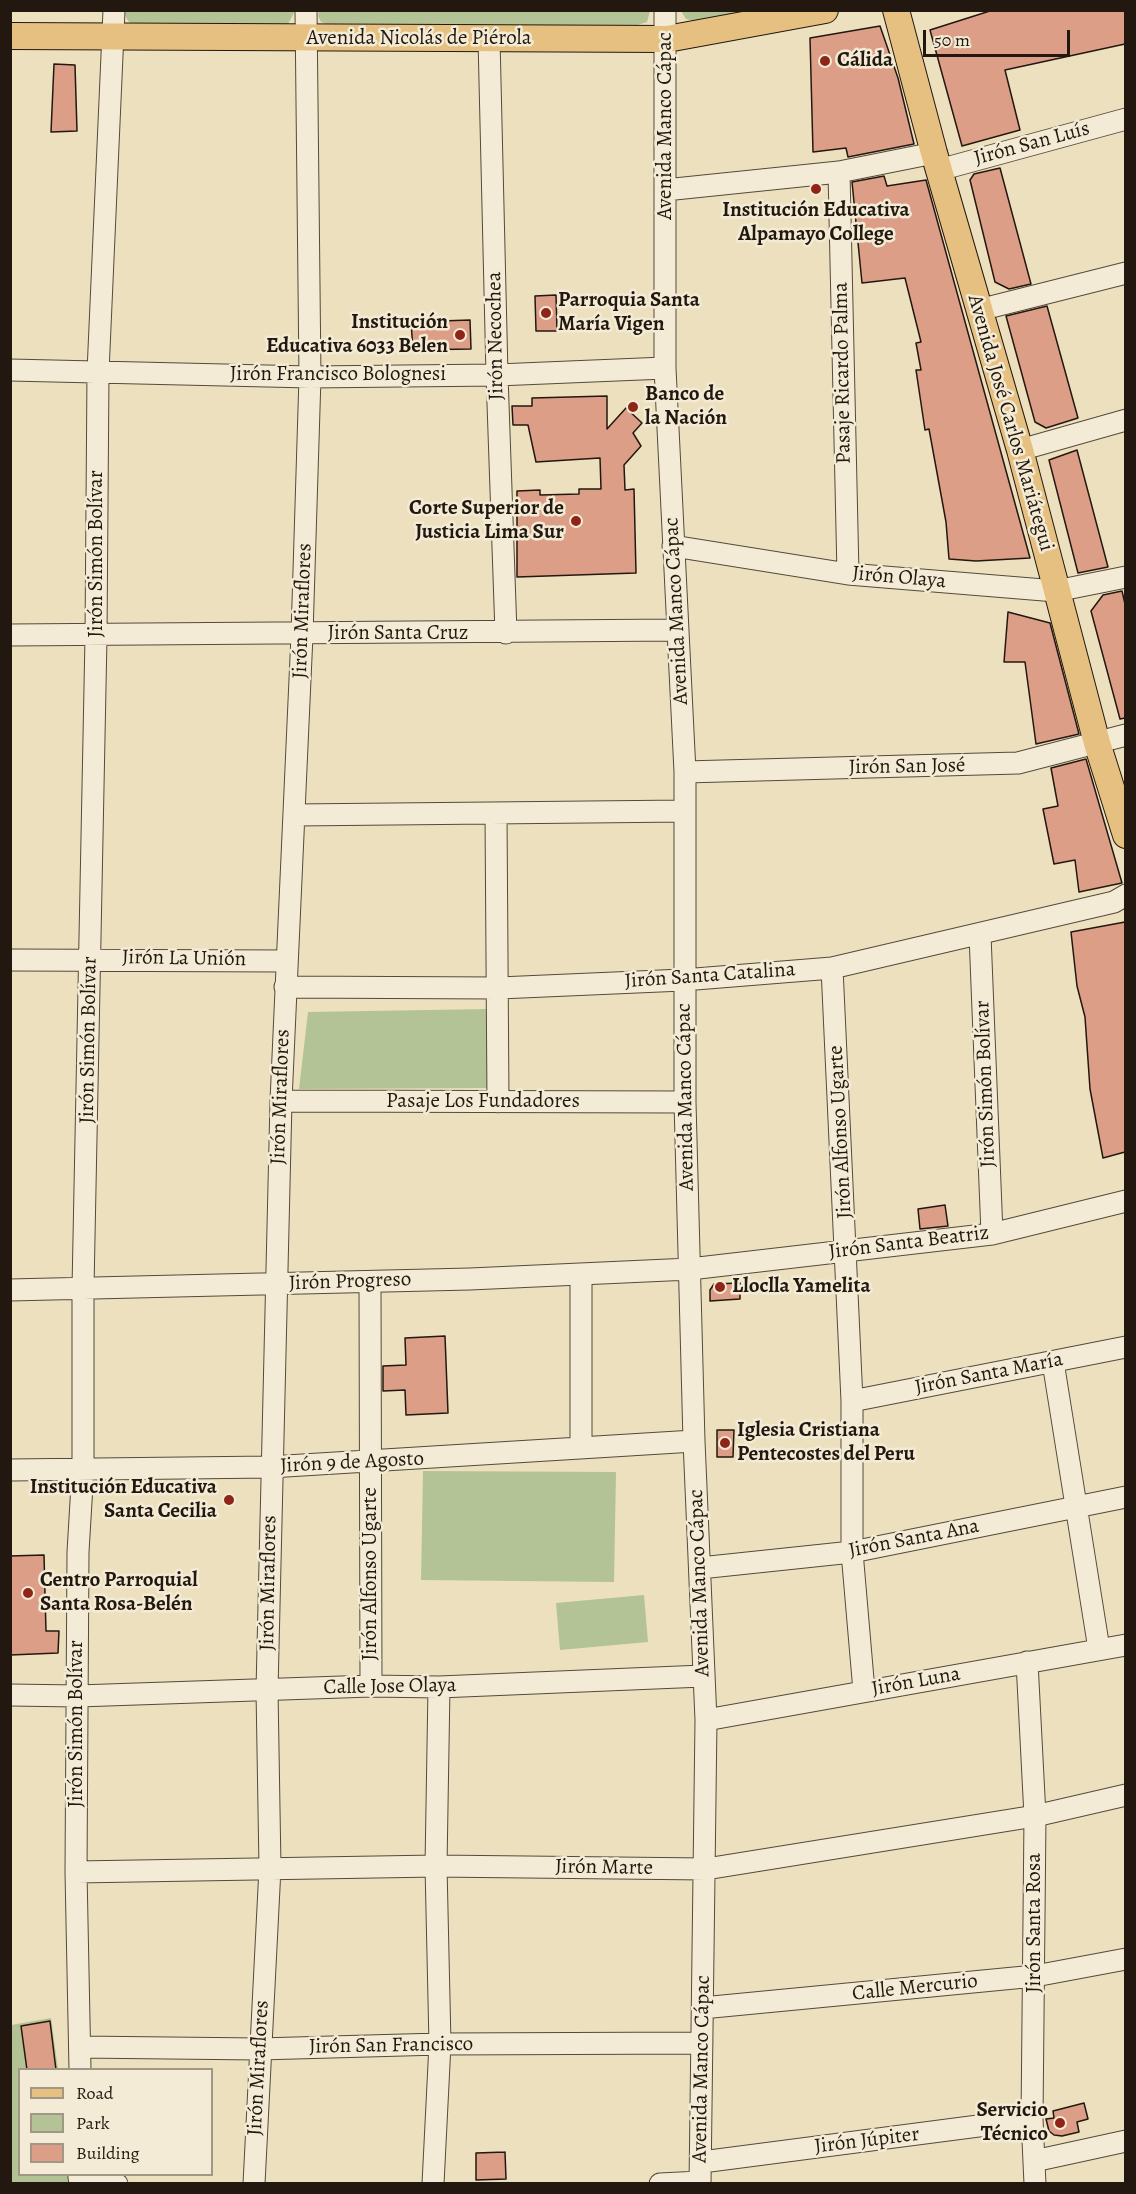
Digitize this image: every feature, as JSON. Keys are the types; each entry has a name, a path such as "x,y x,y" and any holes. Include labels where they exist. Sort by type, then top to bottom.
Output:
{"main road":[{"name":"Avenida Nicolás de Piérola","path":"10,36 667,39 825,10"},
{"name":"Avenida José Carlos Mariátegui","path":"896,10 978,310 1020,450 1097,743 1125,835"}],"street":[{"name":"Jirón Simón Bolívar","path":"80,2068 76,1872 78,1552 82,1468 83,1288 91,958 98,372 114,10"},
{"name":"Jirón Miraflores","path":"254,2184 259,2049 270,1868 267,1690 275,1284 286,961 295,815 302,635 310,377 306,10"},
{"name":"Avenida Manco Cápac","path":"665,10 667,39 665,368 685,772 683,980 685,1102 694,1441 706,1720 700,2176"},
{"name":"Jirón Necochea","path":"489,39 496,375 507,633"},
{"name":"Jirón San Luís","path":"665,190 937,161 1125,119"},
{"name":"Pasaje Ricardo Palma","path":"839,172 848,574"},
{"path":"978,310 1125,273"},
{"name":"Jirón Francisco Bolognesi","path":"10,370 310,377 496,375 665,368"},
{"path":"1020,450 1125,420"},
{"name":"Jirón Olaya","path":"673,546 848,574 1056,591 1125,577"},
{"name":"Jirón Santa Cruz","path":"10,636 677,630"},
{"name":"Jirón San José","path":"685,772 1018,763 1125,735"},
{"path":"295,815 685,811"},
{"path":"496,813 498,1102"},
{"name":"Jirón Santa Catalina","path":"285,987 499,988 683,980 832,968 1114,902 1125,896"},
{"name":"Jirón Simón Bolívar","path":"980,934 992,1234"},
{"name":"Jirón La Unión","path":"10,960 91,958 286,961"},
{"name":"Jirón Alfonso Ugarte","path":"832,968 847,1251 852,1401 852,1552 864,1691"},
{"name":"Pasaje Los Fundadores","path":"281,1101 685,1102"},
{"name":"Jirón Santa Beatriz","path":"690,1269 992,1234 1125,1201"},
{"name":"Jirón Progreso","path":"10,1290 370,1282 690,1269"},
{"path":"581,1275 581,1448"},
{"name":"Jirón Alfonso Ugarte","path":"370,1282 371,1686"},
{"name":"Jirón Santa María","path":"852,1401 1125,1347"},
{"path":"1053,1362 1099,1649"},
{"name":"Jirón 9 de Agosto","path":"10,1470 270,1467 694,1441"},
{"name":"Jirón Santa Ana","path":"700,1568 852,1552 1125,1497"},
{"name":"Jirón Luna","path":"706,1720 1125,1645"},
{"name":"Jirón Santa Rosa","path":"1027,1662 1035,1816 1032,2119 1035,2184"},
{"name":"Calle Jose Olaya","path":"10,1695 78,1696 371,1686 439,1687 703,1676"},
{"path":"433,2184 440,2044 436,1866 439,1687"},
{"name":"Jirón Marte","path":"76,1872 436,1866 705,1869 1035,1816 1125,1795"},
{"name":"Calle Mercurio","path":"702,2008 1035,1976 1125,1959"},
{"name":"Jirón San Francisco","path":"80,2047 259,2049 440,2044 702,2043"},
{"name":"Jirón Júpiter","path":"660,2184 1032,2119"},
{"path":"1034,2161 1125,2141"},
{"path":"79,2176 117,2184"}],"green space":[{"path":"319,10 650,11 647,22 631,27 329,25 321,22 318,16"},
{"path":"122,11 295,11 286,28 136,26 129,22"},
{"path":"681,11 763,11 697,22 686,19"},
{"path":"488,1009 488,1088 299,1089 308,1012"},
{"path":"423,1471 616,1472 614,1582 421,1580"},
{"path":"644,1595 648,1642 560,1650 556,1603"},
{"path":"51,2018 58,2068 18,2068 18,2176 74,2176 85,2183 11,2184 11,2025"}],"building":[{"path":"993,10 1125,10 1125,44 1005,70 1020,130 962,146 930,30"},
{"path":"880,26 898,78 914,144 848,157 846,148 813,152 810,38"},
{"path":"54,64 75,65 77,131 51,132"},
{"path":"1000,168 1031,284 1009,289 995,282 970,180 974,174"},
{"path":"884,176 887,186 926,180 1030,558 976,561 949,559 946,522 929,429 925,430 916,370 921,370 916,343 921,342 905,278 862,283 852,182"},
{"name":"Parroquia Santa María Vigen","path":"556,295 557,331 536,331 535,296"},
{"path":"1047,306 1078,418 1046,428 1035,422 1006,316"},
{"path":"470,320 471,349 413,350 411,322"},
{"path":"607,396 607,429 626,408 642,423 633,433 641,446 624,465 625,490 634,489 636,573 517,577 517,491 540,490 540,495 579,494 579,489 601,489 600,458 536,462 528,425 513,425 512,406 532,406 532,398"},
{"path":"1077,450 1108,567 1078,573 1049,460"},
{"path":"1122,591 1125,604 1125,718 1120,719 1091,611 1103,595"},
{"path":"1008,612 1050,623 1079,734 1036,744 1025,662 1004,662"},
{"path":"1086,759 1122,883 1079,892 1075,860 1054,864 1043,809 1058,806 1051,768"},
{"path":"1125,922 1125,1152 1103,1158 1090,1089 1085,1017 1077,986 1071,932"},
{"path":"945,1205 948,1226 920,1229 918,1209"},
{"path":"740,1283 740,1299 710,1301 710,1290 714,1284"},
{"path":"445,1336 448,1413 406,1415 405,1390 383,1391 383,1366 406,1365 405,1338"},
{"name":"Iglesia Cristiana Pentecostes del Peru","path":"717,1430 734,1430 733,1457 717,1457"},
{"name":"Centro Parroquial Santa Rosa-Belén","path":"44,1555 46,1631 59,1631 58,1653 10,1655 10,1556"},
{"path":"50,2021 56,2068 27,2068 21,2026"},
{"path":"1084,2103 1088,2119 1077,2122 1079,2132 1062,2136 1054,2135 1049,2131 1046,2119 1054,2118 1053,2111"},
{"path":"505,2152 506,2179 476,2180 476,2153"}],"place":[{"name":"Cálida","path":"825,61"},
{"name":"Institución Educativa Alpamayo College","path":"816,189"},
{"name":"Parroquia Santa María Vigen","path":"546,313"},
{"name":"Institución Educativa 6033 Belen","path":"460,335"},
{"name":"Banco de la Nación","path":"633,407"},
{"name":"Corte Superior de Justicia Lima Sur","path":"576,521"},
{"name":"Lloclla Yamelita","path":"720,1287"},
{"name":"Iglesia Cristiana Pentecostes del Peru","path":"725,1443"},
{"name":"Institución Educativa Santa Cecilia","path":"229,1500"},
{"name":"Centro Parroquial Santa Rosa-Belén","path":"28,1593"},
{"name":"Servicio Técnico","path":"1060,2123"}]}
